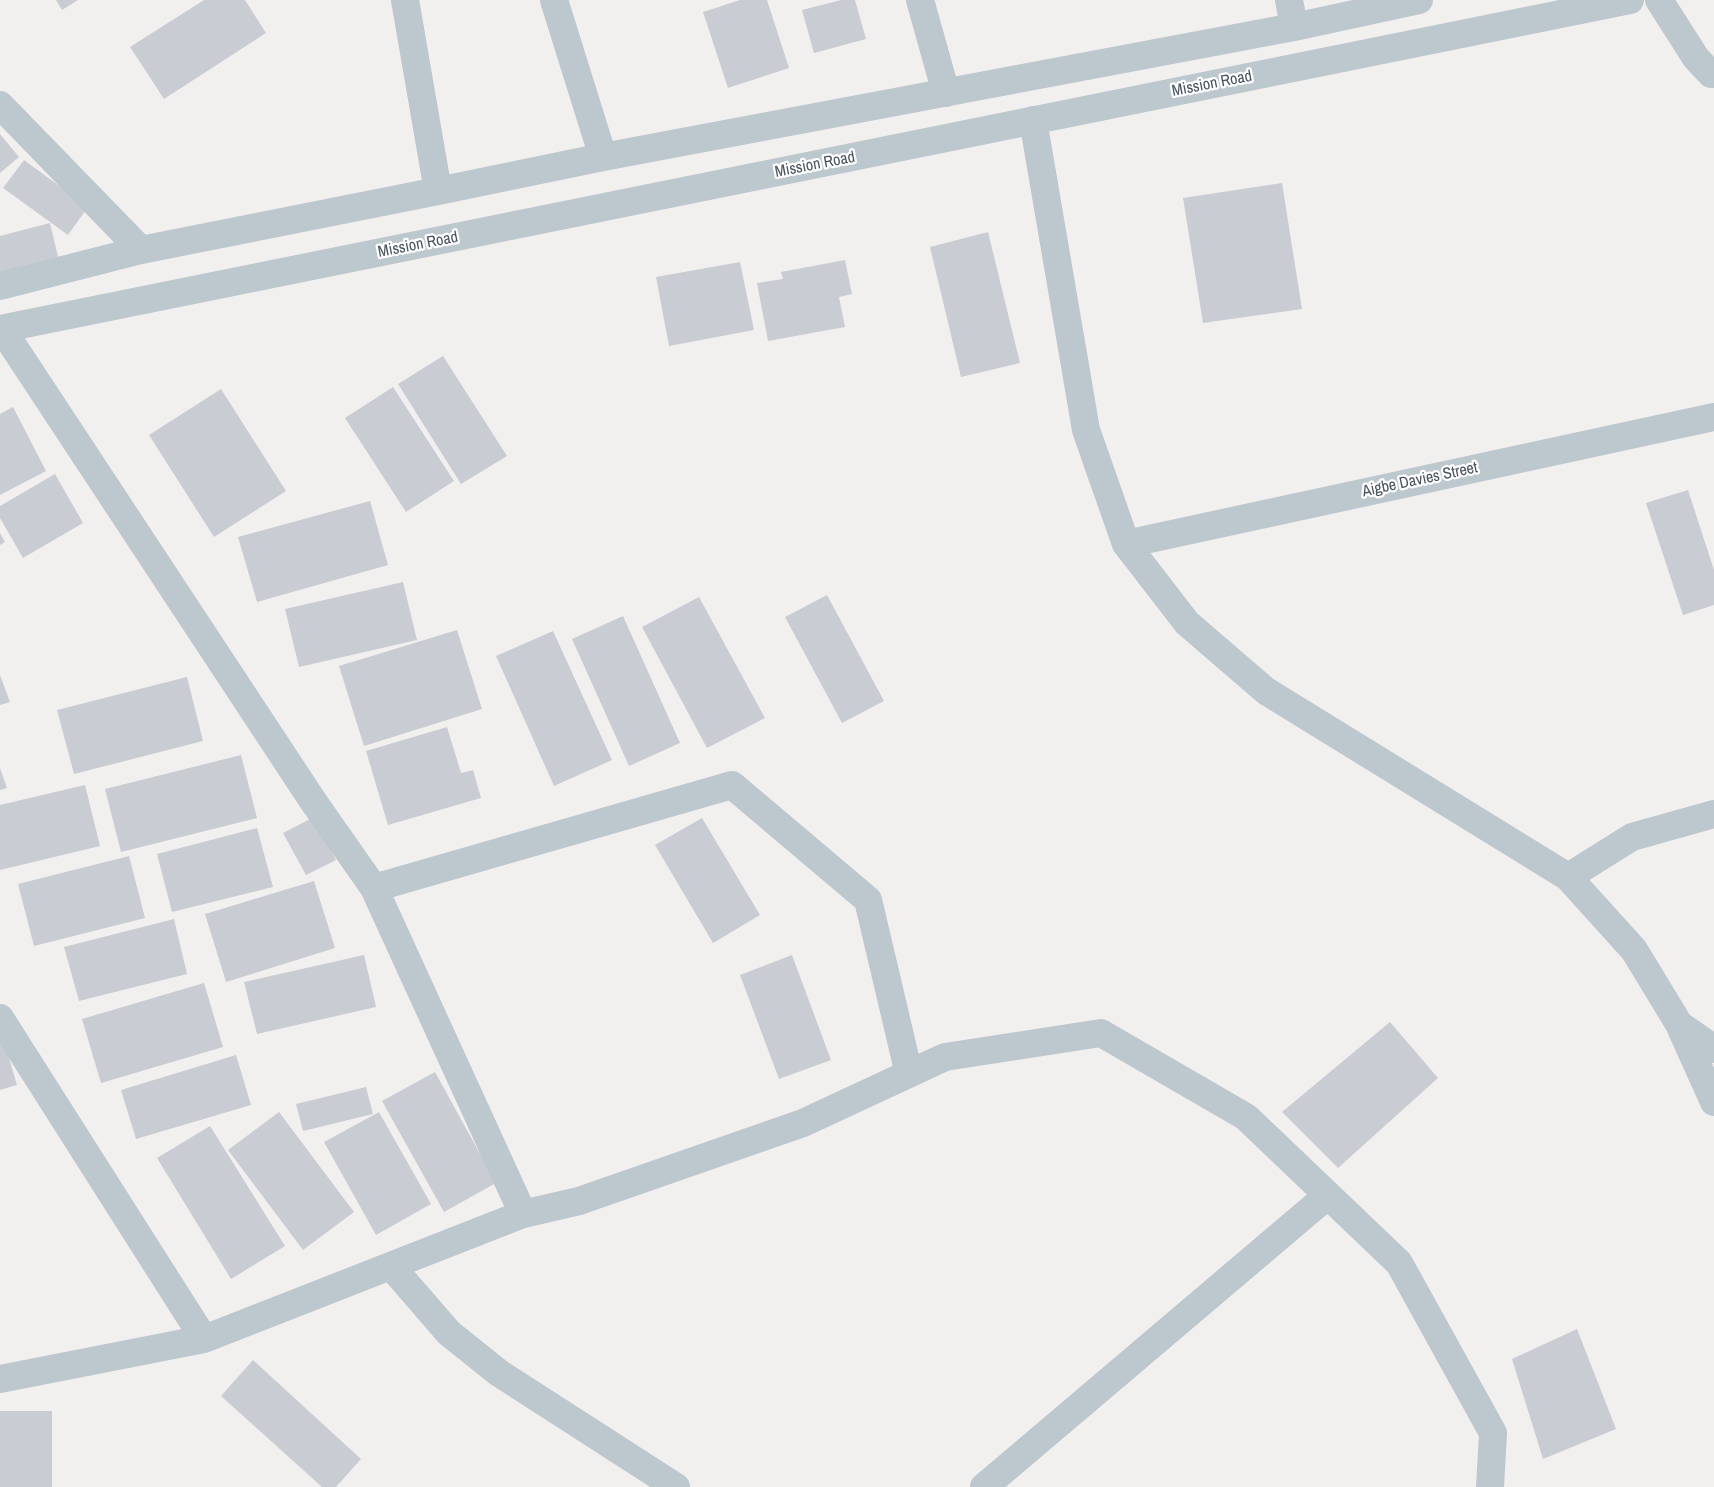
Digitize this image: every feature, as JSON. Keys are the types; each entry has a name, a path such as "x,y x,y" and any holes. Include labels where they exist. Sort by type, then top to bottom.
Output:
{"street":[{"path":"405,0 438,192"},
{"path":"554,0 604,157"},
{"path":"920,0 946,93"},
{"path":"1289,0 1294,27"},
{"path":"0,286 142,250 438,192 604,157 1294,27 1420,0"},
{"name":"Mission Road","path":"1,329 1630,0"},
{"path":"1659,0 1696,58 1711,74 1714,74"},
{"path":"0,105 142,250"},
{"path":"1033,120 1086,430 1126,544 1187,623 1266,691 1568,877 1634,950 1679,1024 1714,1102"},
{"path":"1,329 308,792 374,888 523,1214"},
{"name":"Aigbe Davies Street","path":"1126,544 1714,417"},
{"path":"374,888 732,786 868,900 909,1074"},
{"path":"1568,877 1632,837 1714,814"},
{"path":"0,1018 204,1339"},
{"path":"1679,1024 1714,1049"},
{"path":"0,1379 204,1339 523,1214 579,1201 794,1126 945,1057 1100,1033 1246,1117 1399,1263 1494,1433 1490,1487"},
{"path":"984,1487 1328,1195"},
{"path":"391,1266 449,1333 499,1373 676,1487"}],"building":[{"path":"56,0 78,0 62,10"},
{"path":"204,0 245,0 266,33 164,99 130,47"},
{"path":"740,0 767,0 789,68 728,88 703,12"},
{"path":"841,0 855,0 866,39 814,53 802,10"},
{"path":"0,134 19,157 0,173"},
{"path":"24,160 88,207 68,235 3,188"},
{"path":"1282,183 1302,309 1203,323 1183,198"},
{"path":"50,223 58,257 0,272 0,236"},
{"path":"988,232 1020,363 961,377 930,247"},
{"path":"845,260 852,294 839,297 845,327 768,341 757,283 783,279 781,272"},
{"path":"740,262 754,330 669,346 656,277"},
{"path":"443,356 507,456 461,484 398,384"},
{"path":"393,387 454,481 406,512 345,418"},
{"path":"221,389 286,491 214,537 149,435"},
{"path":"13,407 46,471 0,495 0,414"},
{"path":"55,474 83,523 23,558 0,518 0,506"},
{"path":"1688,490 1714,570 1714,605 1683,615 1646,503"},
{"path":"370,501 388,565 257,602 238,537"},
{"path":"0,533 5,542 0,545"},
{"path":"403,582 417,640 299,667 285,609"},
{"path":"827,595 884,701 842,723 785,617"},
{"path":"699,597 765,718 707,748 642,627"},
{"path":"623,616 680,743 629,766 572,639"},
{"path":"457,630 482,709 364,746 339,666"},
{"path":"553,631 612,760 554,786 496,656"},
{"path":"0,675 10,702 0,705"},
{"path":"187,677 203,741 74,774 57,710"},
{"path":"447,727 461,773 473,770 481,798 388,825 366,751"},
{"path":"241,755 257,818 121,852 105,789"},
{"path":"0,768 7,788 0,790"},
{"path":"85,785 100,846 0,870 0,805"},
{"path":"314,817 336,860 306,875 283,833"},
{"path":"702,818 760,915 713,943 655,845"},
{"path":"257,828 273,887 172,912 157,854"},
{"path":"129,856 145,918 34,946 18,884"},
{"path":"314,881 335,948 226,982 205,914"},
{"path":"174,919 187,974 79,1001 64,947"},
{"path":"364,955 376,1007 257,1034 244,982"},
{"path":"792,955 831,1060 779,1079 740,975"},
{"path":"204,983 223,1047 101,1083 82,1019"},
{"path":"1390,1022 1438,1078 1338,1168 1282,1112"},
{"path":"0,1028 17,1085 0,1090"},
{"path":"236,1055 251,1105 136,1139 121,1090"},
{"path":"435,1072 496,1183 444,1212 382,1101"},
{"path":"366,1087 373,1114 303,1131 296,1104"},
{"path":"279,1112 354,1212 303,1250 228,1150"},
{"path":"379,1112 431,1204 376,1235 324,1142"},
{"path":"210,1126 285,1246 231,1279 157,1158"},
{"path":"1577,1329 1616,1429 1543,1459 1512,1359"},
{"path":"253,1360 361,1459 336,1487 322,1487 221,1396"},
{"path":"0,1411 52,1411 52,1487 0,1487"}]}
